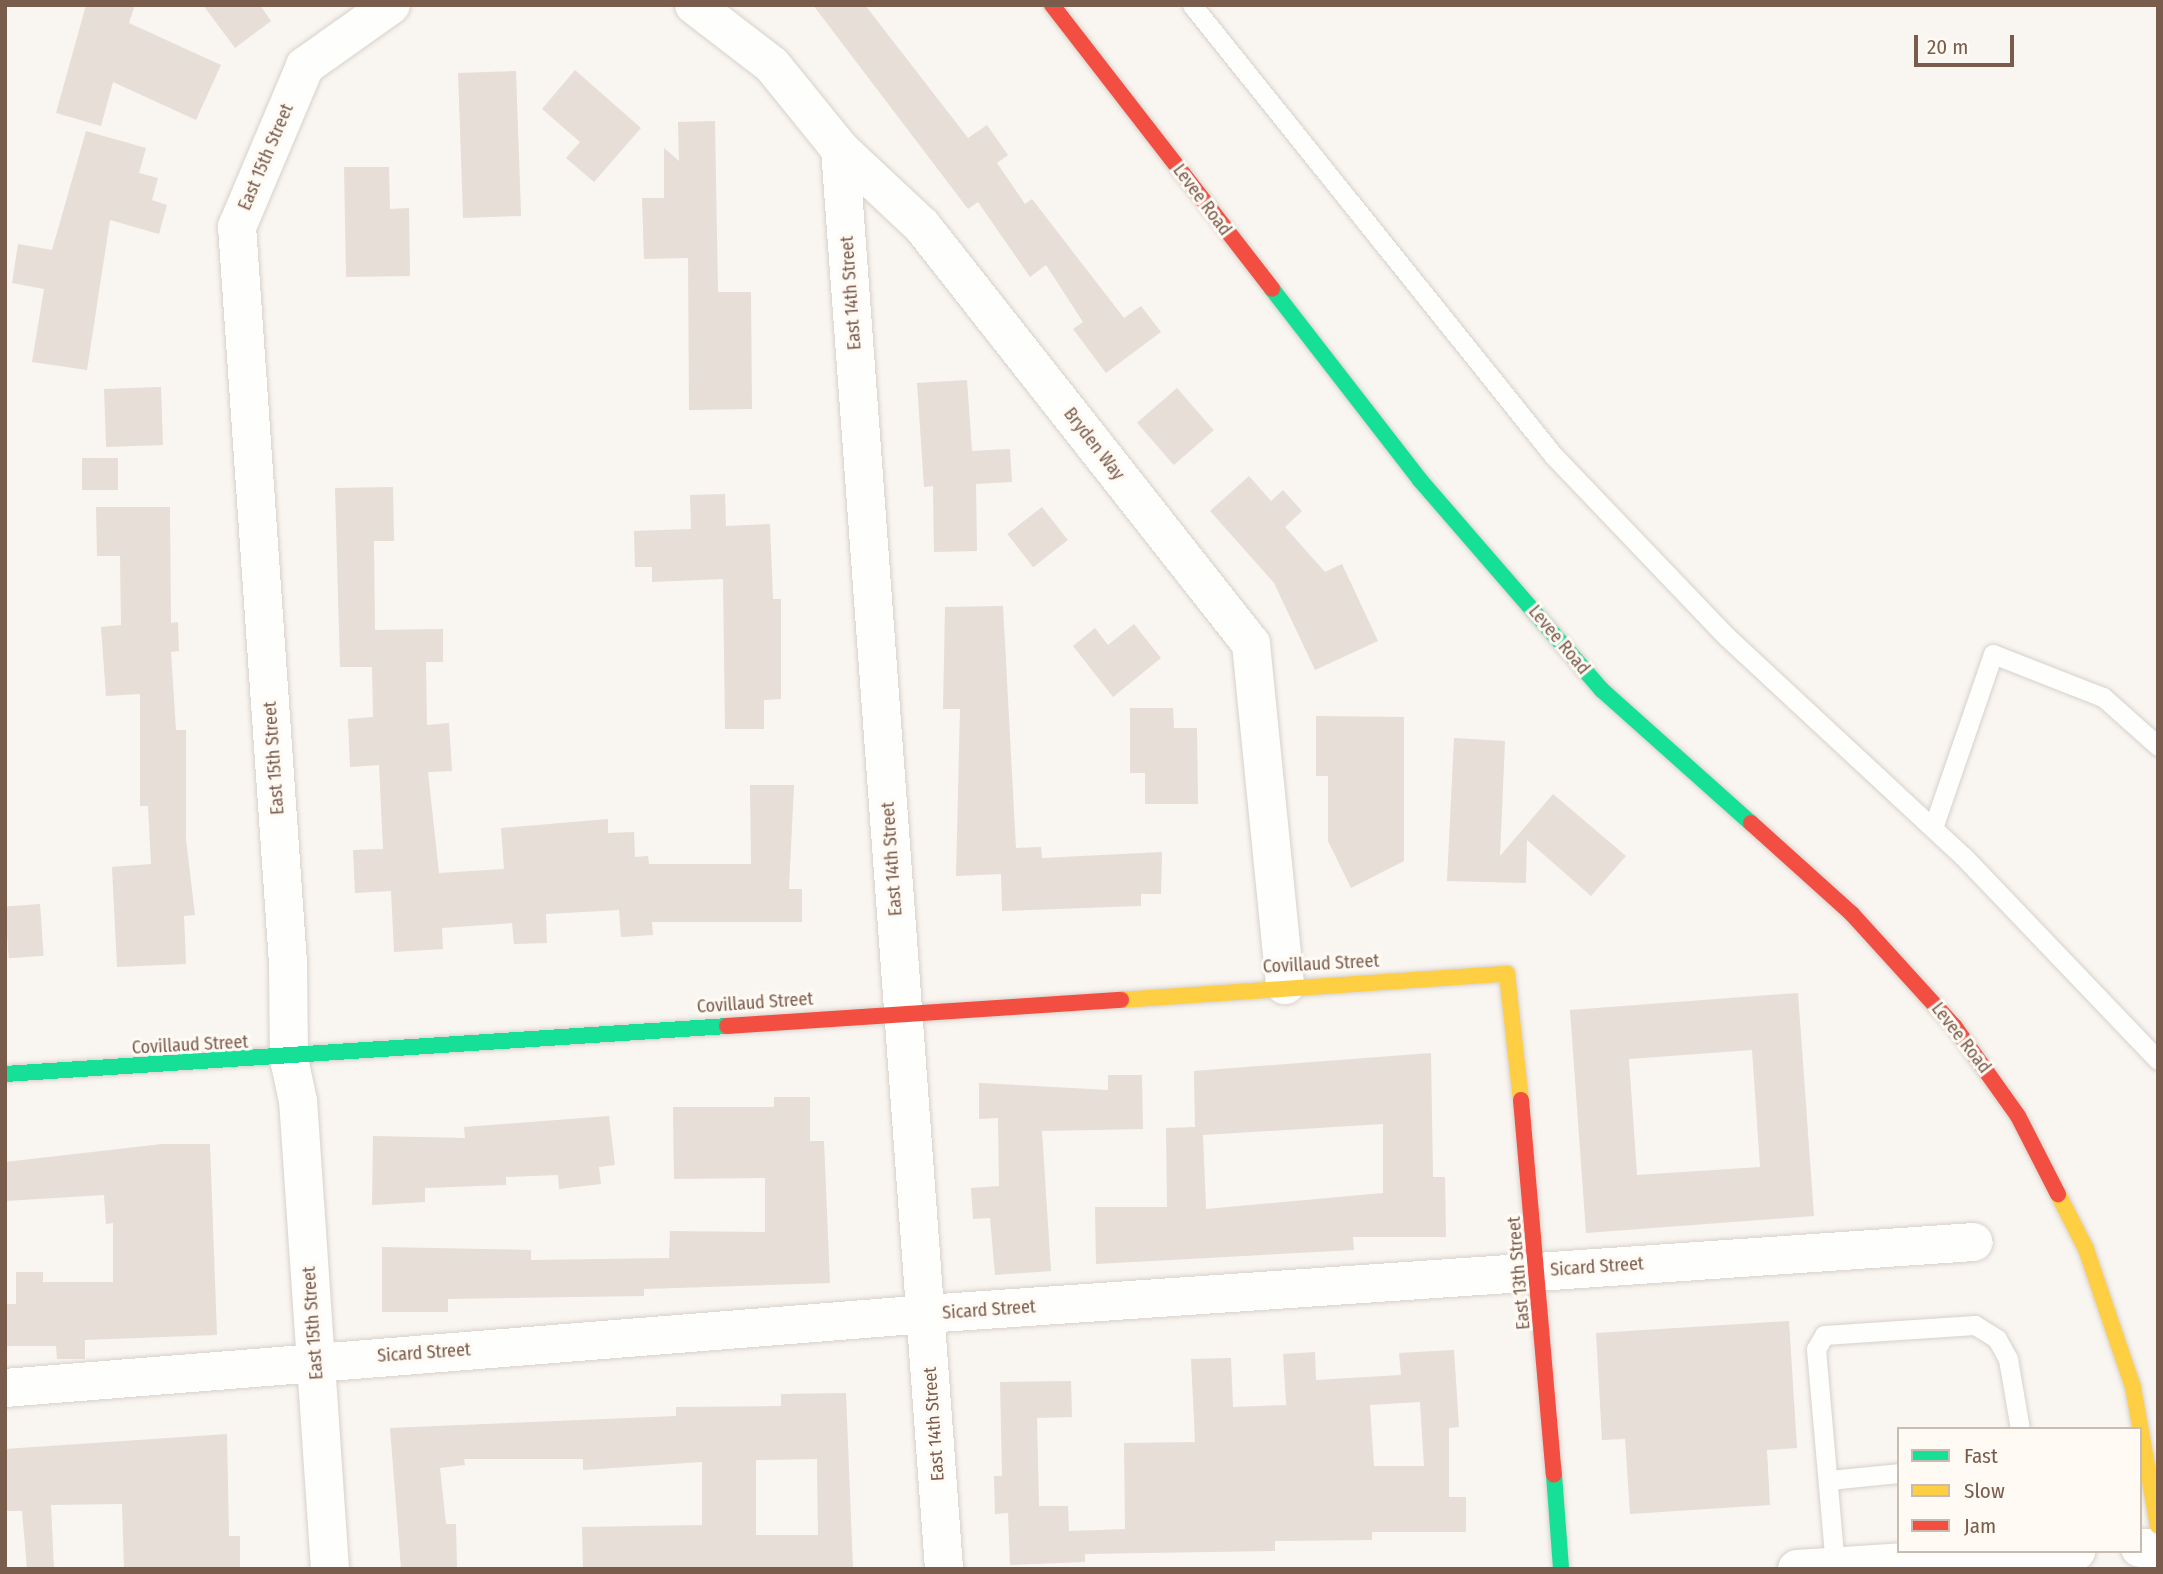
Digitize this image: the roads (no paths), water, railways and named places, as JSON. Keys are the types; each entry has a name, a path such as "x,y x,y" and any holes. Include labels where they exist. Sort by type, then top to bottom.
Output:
{"main road":[{"name":"Levee Road","path":"1052,5 1420,480 1602,690 1852,914 1954,1026 2018,1115 2086,1249 2133,1387 2140,1427"},
{"name":"Covillaud Street","path":"5,1074 289,1059 903,1011 1284,985 1507,974"},
{"name":"East 13th Street","path":"1507,974 1539,1271 1561,1569"},
{"name":"Levee Road","path":"2142,1437 2158,1526"}],"street":[{"name":"East 15th Street","path":"330,1569 298,1101 289,1059 288,963 237,227 305,66 391,5"},
{"name":"Bryden Way","path":"694,5 772,65 840,149 922,226 1251,644 1284,985"},
{"name":"East 14th Street","path":"840,149 944,1569"},
{"name":"Sicard Street","path":"5,1388 926,1314 1974,1242"},
{"path":"1797,1569 2044,1553"}],"lane":[{"path":"1192,5 1553,455 1726,636 1933,828 2158,1060"},
{"path":"1933,828 1993,654 2103,697 2158,746"},
{"path":"1835,1566 1819,1342 1824,1335 1963,1322 1988,1331 2008,1359 2020,1427"},
{"path":"1829,1480 1897,1473"}]}
